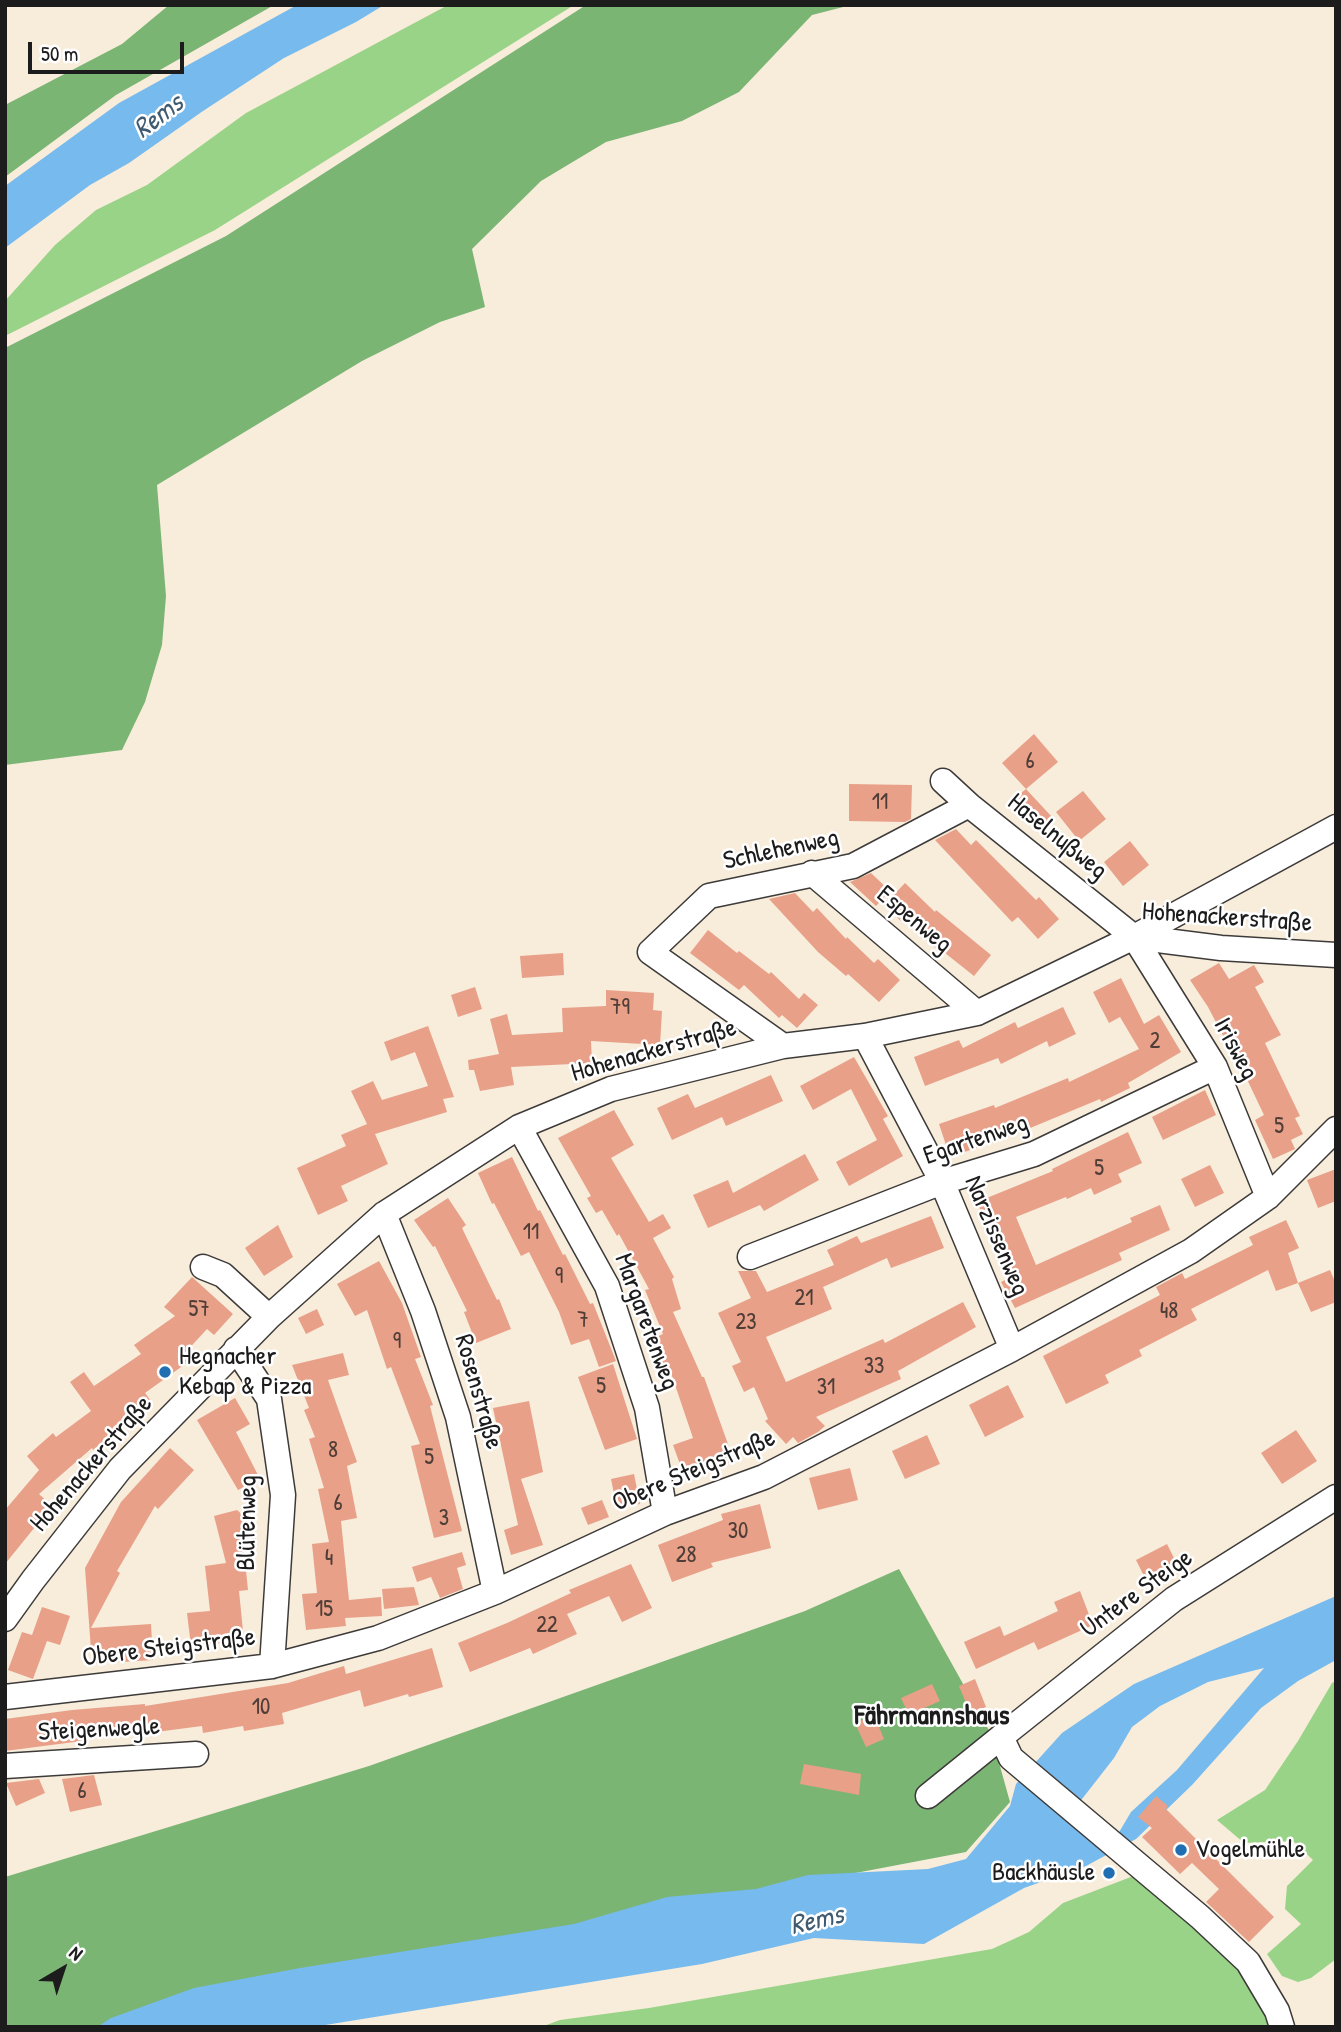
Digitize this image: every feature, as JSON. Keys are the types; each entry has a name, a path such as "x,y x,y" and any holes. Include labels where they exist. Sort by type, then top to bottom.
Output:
{"street":[{"name":"Haselnußweg","path":"943,782 1134,937"},
{"name":"Schlehenweg","path":"783,1046 650,951 709,896 853,866 969,805"},
{"path":"1134,937 1336,827"},
{"name":"Espenweg","path":"812,873 977,1013"},
{"name":"Hohenackerstraße","path":"5,1619 120,1469 269,1317 384,1214 519,1127 611,1089 783,1046 865,1036 977,1013 1134,937 1221,948 1336,955"},
{"name":"Irisweg","path":"1134,937 1215,1067 1268,1197"},
{"name":"Narzissenweg","path":"865,1036 942,1182 1012,1349"},
{"name":"Egartenweg","path":"750,1256 942,1182 1034,1154 1215,1067"},
{"name":"Margaretenweg","path":"519,1127 607,1286 647,1408 664,1513"},
{"name":"Obere Steigstraße","path":"5,1698 272,1666 378,1638 495,1592 664,1513 764,1477 1012,1349 1191,1251 1268,1197 1336,1129"},
{"name":"Rosenstraße","path":"384,1214 423,1311 458,1417 495,1592"},
{"path":"203,1267 223,1275 269,1317"},
{"name":"Blütenweg","path":"236,1349 269,1399 283,1495 272,1666"},
{"name":"Untere Steige","path":"928,1796 1005,1747 1174,1599 1336,1497"},
{"path":"1005,1747 1248,1962 1277,2011 1282,2027"},
{"name":"Steigenwegle","path":"5,1766 196,1754"}],"green space":[{"path":"169,5 274,5 116,95 5,177 5,105 122,44"},
{"path":"448,5 574,5 215,230 5,336 5,301 55,245 96,210 147,185 246,113"},
{"path":"586,5 851,5 812,15 739,92 682,121 606,142 541,181 472,249 485,307 440,322 362,361 157,485 166,596 162,645 145,702 122,750 5,765 5,348 226,236"},
{"path":"899,1569 991,1734 1010,1802 966,1852 708,1901 128,2027 5,2027 5,1877 369,1766 805,1611"},
{"path":"1336,1681 1336,1959 1311,1978 1298,1982 1282,1976 1267,1954 1301,1924 1285,1909 1287,1886 1313,1860 1293,1841 1244,1843 1217,1820 1265,1790 1332,1683"},
{"path":"1136,1875 1220,1943 1274,2027 541,2027 560,2020 649,2008 992,1949 1029,1932 1063,1903"}],"water":[{"name":"Rems","path":"297,5 384,5 284,58 129,163 90,185 5,248 5,186 119,103"},
{"name":"Rems","path":"1336,1596 1336,1660 1298,1681 1261,1708 1192,1785 1136,1839 1086,1866 1024,1888 924,1944 814,1938 702,1964 313,2027 97,2027 111,2018 194,1988 300,1968 574,1924 667,1897 756,1889 808,1875 928,1869 966,1859 1010,1806 1016,1784 1062,1733 1134,1684","holes":["1264,1668 1177,1770 1131,1812 1118,1834 1068,1817 1114,1758 1132,1727 1160,1706 1208,1682"]}],"building":[{"path":"1034,734 1058,762 1026,789 1002,763"},
{"path":"849,784 912,785 911,819 905,822 849,821"},
{"path":"1026,789 1052,817 1038,829 1011,801"},
{"path":"1083,791 1106,819 1079,841 1056,812"},
{"path":"956,829 971,845 976,840 1036,900 1039,897 1059,919 1038,939 1018,917 1012,922 935,840"},
{"path":"1130,841 1149,865 1123,886 1104,862"},
{"path":"871,873 890,891 876,906 850,882"},
{"path":"905,883 935,912 936,910 991,955 974,976 904,924 884,905"},
{"path":"795,893 813,912 817,908 846,939 847,937 874,963 878,959 900,980 879,1002 818,952 769,899"},
{"path":"708,930 737,953 739,951 769,974 771,972 799,999 804,993 818,1005 797,1028 782,1015 779,1018 744,985 739,990 690,953"},
{"path":"563,953 564,975 522,978 520,956"},
{"path":"1219,963 1229,979 1254,965 1264,982 1255,987 1281,1035 1265,1043 1300,1116 1295,1118 1303,1134 1291,1140 1295,1149 1273,1159 1255,1120 1264,1115 1232,1048 1230,1049 1190,980"},
{"path":"1121,978 1144,1024 1159,1015 1181,1052 1128,1083 1130,1088 1101,1102 1100,1099 1011,1136 950,1157 939,1124 994,1105 995,1108 1068,1078 1069,1082 1139,1049 1120,1017 1109,1023 1093,992"},
{"path":"475,987 482,1009 458,1017 451,995"},
{"path":"606,990 654,993 653,1010 662,1011 660,1045 591,1041 592,1063 511,1067 514,1085 480,1091 474,1070 469,1070 468,1060 499,1054 490,1019 507,1014 512,1035 563,1032 562,1008 606,1006"},
{"path":"1063,1007 1076,1034 1049,1047 1047,1041 1001,1064 998,1058 925,1086 914,1057 959,1040 963,1048 1015,1022 1018,1028"},
{"path":"428,1026 454,1097 443,1099 447,1112 375,1134 388,1164 341,1186 348,1201 318,1215 297,1168 346,1146 341,1135 367,1124 351,1091 373,1081 382,1100 428,1086 415,1052 391,1061 384,1042"},
{"path":"854,1057 888,1116 883,1119 903,1156 849,1186 836,1162 877,1140 851,1089 813,1110 800,1086"},
{"path":"771,1075 783,1101 726,1126 722,1117 672,1140 657,1108 688,1094 695,1108"},
{"path":"1205,1090 1216,1115 1163,1140 1152,1117"},
{"path":"614,1110 634,1145 611,1158 649,1222 663,1214 671,1228 653,1238 674,1277 672,1279 681,1309 673,1312 704,1377 734,1461 685,1478 673,1445 693,1438 670,1370 664,1372 650,1340 663,1334 645,1290 649,1289 619,1234 617,1236 602,1210 596,1213 587,1198 591,1196 558,1138"},
{"path":"1128,1132 1142,1163 1118,1174 1122,1182 1094,1195 1091,1188 1016,1217 1036,1265 1132,1222 1130,1218 1160,1205 1170,1230 1119,1253 1122,1260 1015,1308 1001,1282 1009,1278 977,1202 1053,1171 1052,1169"},
{"path":"805,1154 819,1180 764,1211 760,1205 708,1228 693,1195 728,1180 733,1193"},
{"path":"512,1157 538,1211 540,1210 563,1255 565,1254 590,1304 593,1303 616,1361 599,1367 589,1339 571,1345 559,1312 529,1252 521,1256 494,1203 492,1204 478,1173"},
{"path":"1210,1165 1224,1193 1195,1207 1181,1179"},
{"path":"1336,1169 1336,1201 1318,1208 1307,1180"},
{"path":"448,1198 466,1225 462,1228 497,1300 499,1299 511,1329 476,1343 464,1312 467,1311 435,1246 433,1247 414,1220"},
{"path":"931,1216 944,1248 891,1268 887,1258 823,1287 832,1309 766,1337 786,1382 883,1339 885,1343 963,1302 976,1327 898,1371 901,1379 816,1417 825,1426 798,1443 793,1437 786,1444 765,1421 768,1419 754,1387 744,1392 732,1366 741,1362 718,1313 751,1298 738,1271 756,1271 767,1292 834,1265 827,1250 857,1236 861,1243"},
{"path":"1286,1220 1299,1248 1288,1253 1298,1283 1276,1291 1268,1270 1191,1309 1197,1320 1139,1350 1142,1356 1105,1375 1109,1383 1066,1404 1043,1356 1160,1295 1156,1287 1182,1273 1185,1279 1253,1245 1249,1237"},
{"path":"278,1225 293,1257 264,1276 245,1248"},
{"path":"379,1261 402,1303 421,1357 415,1359 433,1405 430,1406 462,1531 434,1538 411,1446 420,1444 391,1367 387,1369 367,1310 355,1316 337,1284"},
{"path":"1330,1270 1336,1284 1336,1302 1311,1312 1298,1283"},
{"path":"192,1277 233,1314 214,1335 207,1329 183,1355 188,1362 145,1393 151,1401 113,1427 117,1432 93,1450 92,1448 39,1494 52,1506 5,1564 5,1510 39,1470 27,1456 53,1433 56,1437 91,1411 70,1382 84,1372 94,1386 141,1354 134,1345 175,1316 164,1307"},
{"path":"317,1309 324,1325 306,1334 298,1318"},
{"path":"343,1353 349,1375 328,1380 357,1462 347,1466 357,1518 341,1521 349,1600 381,1597 382,1616 345,1618 346,1626 306,1630 302,1594 317,1593 312,1544 329,1542 318,1489 324,1488 309,1439 315,1437 304,1410 309,1408 292,1365"},
{"path":"613,1364 637,1439 605,1450 578,1377"},
{"path":"1008,1385 1024,1417 985,1437 969,1405"},
{"path":"235,1398 250,1424 236,1432 260,1479 238,1490 197,1420"},
{"path":"529,1401 543,1472 521,1479 543,1545 511,1555 504,1530 518,1525 493,1408"},
{"path":"1296,1430 1317,1461 1282,1484 1261,1453"},
{"path":"927,1435 940,1464 905,1479 892,1451"},
{"path":"170,1448 194,1470 158,1509 155,1506 117,1571 120,1573 91,1628 151,1624 153,1660 92,1664 85,1568 121,1502"},
{"path":"850,1468 858,1500 818,1510 809,1478"},
{"path":"634,1474 640,1504 617,1508 611,1479"},
{"path":"602,1500 609,1517 588,1525 581,1508"},
{"path":"760,1504 771,1548 711,1563 713,1567 672,1582 658,1545 723,1520 721,1514"},
{"path":"237,1510 253,1524 256,1539 243,1542 248,1590 239,1591 244,1641 191,1646 187,1613 210,1611 205,1566 226,1563 214,1516"},
{"path":"1167,1544 1181,1572 1150,1588 1136,1560"},
{"path":"462,1552 466,1565 457,1568 463,1589 440,1598 431,1577 417,1582 412,1567"},
{"path":"631,1564 652,1608 622,1622 609,1596 567,1614 577,1634 533,1654 530,1648 470,1672 458,1643 507,1623 571,1593 569,1590"},
{"path":"414,1587 419,1605 384,1609 382,1589"},
{"path":"1080,1591 1093,1625 1038,1650 1034,1642 976,1669 964,1642 1000,1626 1004,1636 1058,1611 1054,1602"},
{"path":"42,1607 70,1616 60,1645 47,1641 33,1679 8,1670 22,1632 32,1635"},
{"path":"432,1648 443,1687 409,1697 408,1694 364,1707 360,1690 282,1713 284,1724 244,1731 243,1726 203,1733 202,1726 156,1732 155,1728 81,1734 82,1741 5,1751 5,1719 72,1710 145,1706 288,1683 344,1666 346,1674"},
{"path":"975,1679 986,1707 970,1713 959,1686"},
{"path":"932,1684 940,1701 909,1715 901,1698"},
{"path":"874,1715 884,1739 866,1747 855,1723"},
{"path":"804,1764 861,1774 859,1795 800,1784"},
{"path":"94,1775 102,1805 70,1812 62,1779"},
{"path":"39,1779 45,1793 16,1806 6,1783"},
{"path":"1156,1796 1274,1917 1249,1942 1206,1902 1219,1889 1192,1863 1180,1874 1142,1837 1152,1828 1138,1817"}],"place":[{"name":"Hegnacher Kebap & Pizza","path":"165,1372"},
{"name":"Vogelmühle","path":"1181,1850"},
{"name":"Backhäusle","path":"1109,1873"}],"district":[{"name":"Fährmannshaus","path":"932,1717"}]}
